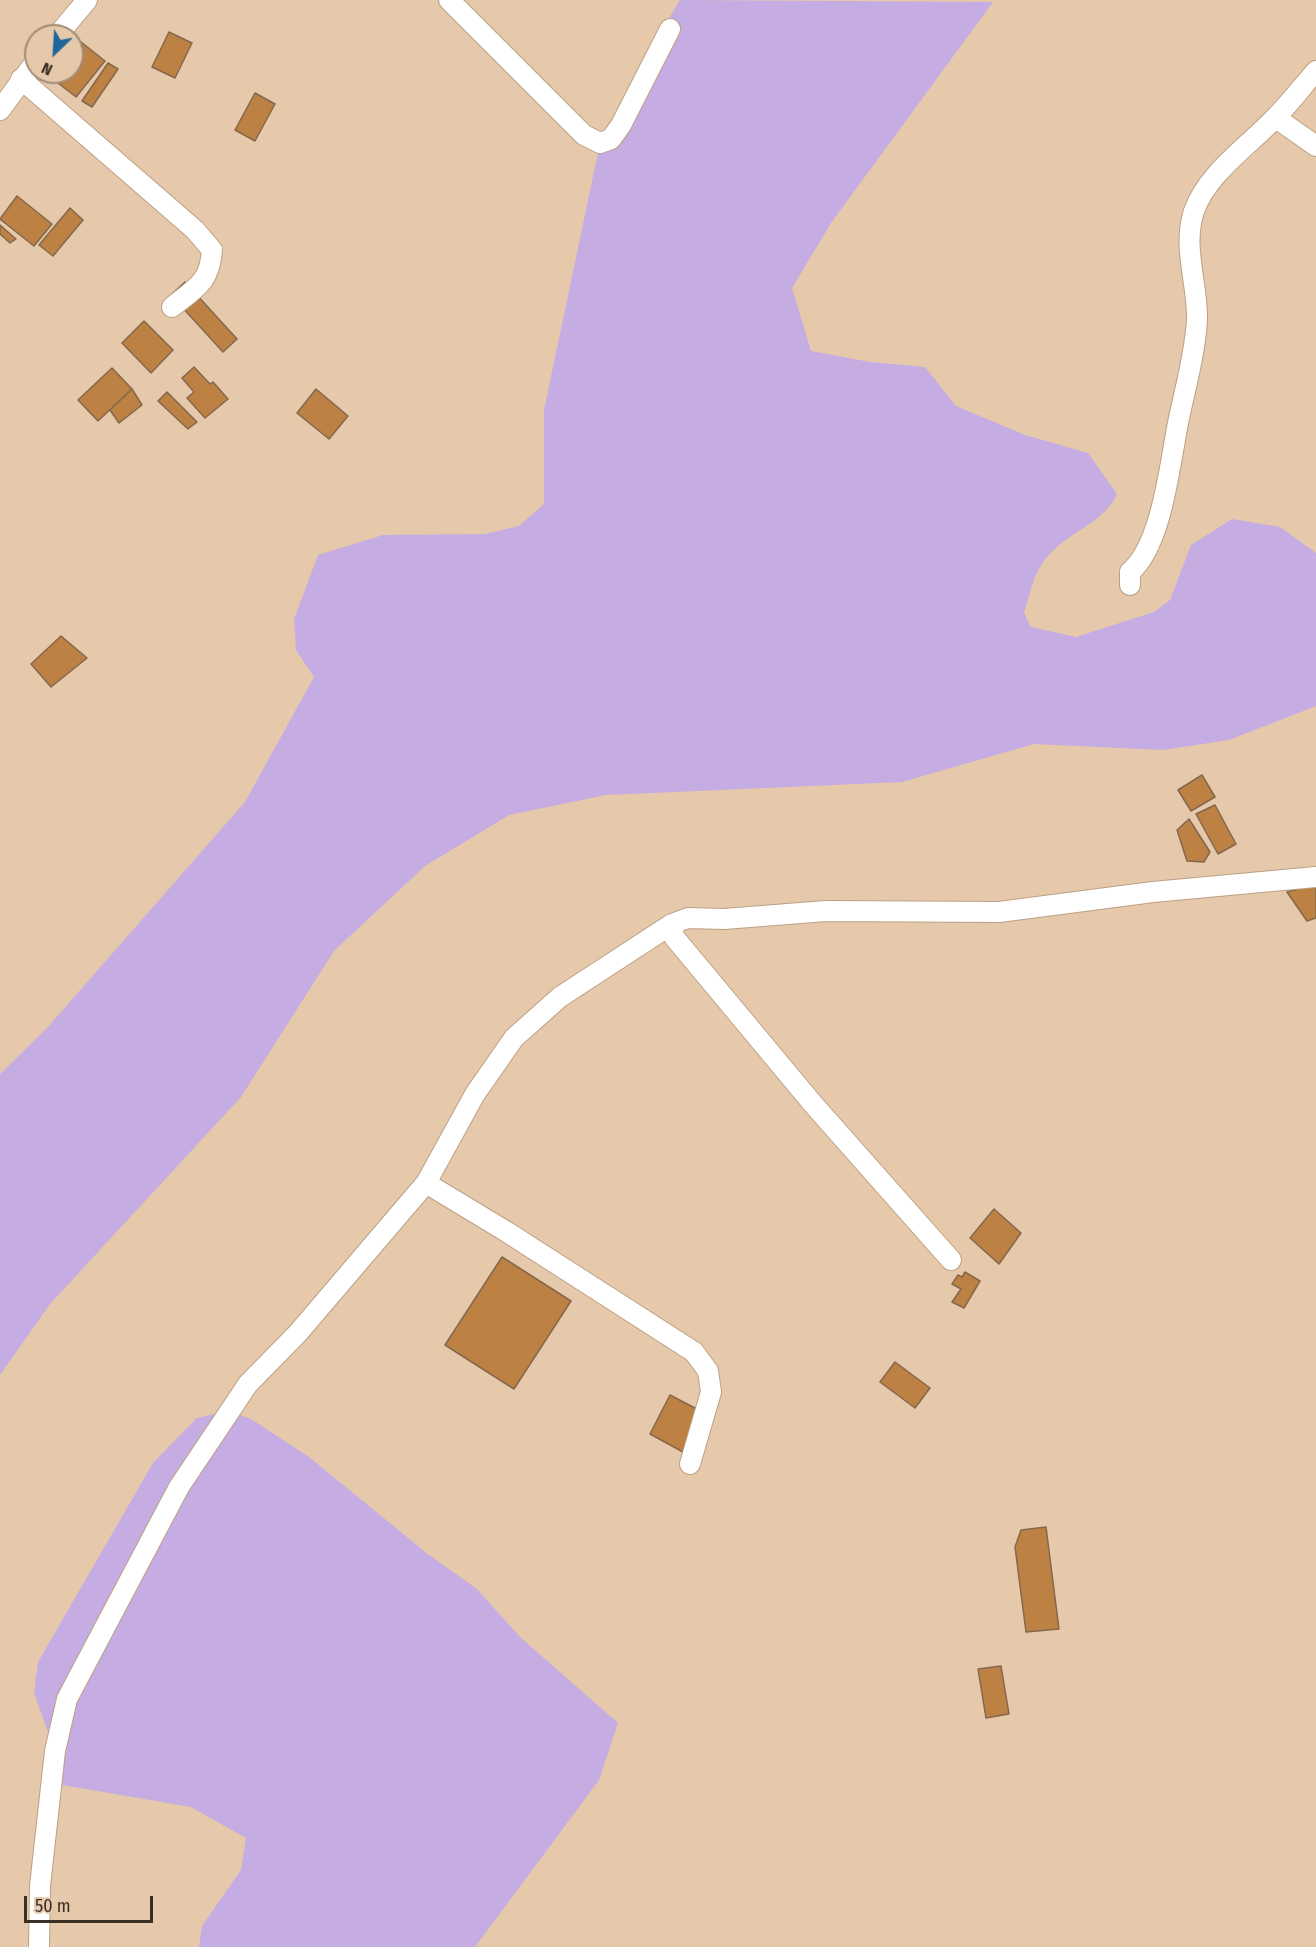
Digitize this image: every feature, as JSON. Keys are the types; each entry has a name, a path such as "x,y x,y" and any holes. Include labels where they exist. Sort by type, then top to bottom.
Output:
{"street":[{"path":"67,24 87,0"},
{"path":"449,0 584,135 600,143 611,139 621,125 670,29"},
{"path":"1130,585 1130,572 1138,566 1149,542 1166,493 1191,358 1197,318 1189,258 1194,213 1206,187 1276,118 1316,71"},
{"path":"0,110 24,75"},
{"path":"21,79 195,230 212,250 211,268 202,284 172,307"},
{"path":"1276,118 1316,146"},
{"path":"39,1947 40,1886 54,1762 67,1699 178,1487 248,1384 297,1333 426,1183 475,1094 514,1038 560,997 672,924 688,918 724,919 826,911 999,912 1153,892 1316,877"},
{"path":"672,924 674,937 813,1104 951,1260"},
{"path":"426,1183 694,1352 708,1371 711,1392 690,1464"}],"shaded area":[{"path":"680,0 993,2 831,223 792,288 811,351 870,362 925,367 956,406 1025,435 1088,453 1117,494 1104,513 1065,540 1043,562 1033,583 1024,613 1031,627 1076,637 1154,612 1170,600 1191,545 1232,519 1280,527 1316,553 1316,706 1229,740 1163,750 1034,744 902,782 606,795 509,815 425,866 334,951 241,1097 50,1304 0,1375 0,1074 47,1028 245,802 314,677 296,650 294,619 318,555 383,535 485,534 519,526 544,504 544,410 600,143 611,139 659,35"},
{"path":"228,1411 251,1419 309,1457 429,1555 477,1589 520,1637 618,1723 599,1780 475,1947 199,1947 202,1926 241,1870 246,1838 191,1807 56,1784 55,1751 34,1693 38,1662 153,1463 197,1418"}],"building":[{"path":"169,32 192,43 175,78 152,67"},
{"path":"84,44 105,61 76,97 59,84 84,84"},
{"path":"108,63 118,69 92,107 82,101"},
{"path":"255,93 275,104 255,141 235,130"},
{"path":"17,196 52,224 34,246 0,219"},
{"path":"70,208 83,220 53,256 39,245"},
{"path":"0,225 16,239 10,243 0,234"},
{"path":"185,282 237,339 223,352 171,295"},
{"path":"144,321 173,350 151,373 122,343"},
{"path":"194,367 210,384 213,382 228,399 205,418 187,398 194,392 182,378"},
{"path":"112,368 132,389 98,421 78,400"},
{"path":"132,389 142,405 119,423 110,410"},
{"path":"316,389 348,416 329,439 297,413"},
{"path":"167,392 197,422 188,429 158,401"},
{"path":"61,636 87,658 51,687 31,664"},
{"path":"1202,775 1215,797 1191,811 1178,790"},
{"path":"1215,805 1236,844 1218,854 1196,814"},
{"path":"1189,819 1210,852 1204,862 1187,861 1177,830"},
{"path":"1316,884 1316,918 1307,921 1287,892"},
{"path":"994,1209 1021,1233 999,1264 970,1238"},
{"path":"502,1257 571,1301 514,1389 445,1345"},
{"path":"965,1272 980,1281 964,1308 952,1302 961,1289 952,1284 958,1275 962,1277"},
{"path":"895,1362 930,1388 915,1408 880,1382"},
{"path":"670,1395 714,1418 683,1452 650,1434"},
{"path":"1046,1527 1059,1629 1026,1632 1015,1547 1021,1530"},
{"path":"1001,1666 1009,1714 986,1718 978,1669"}]}
